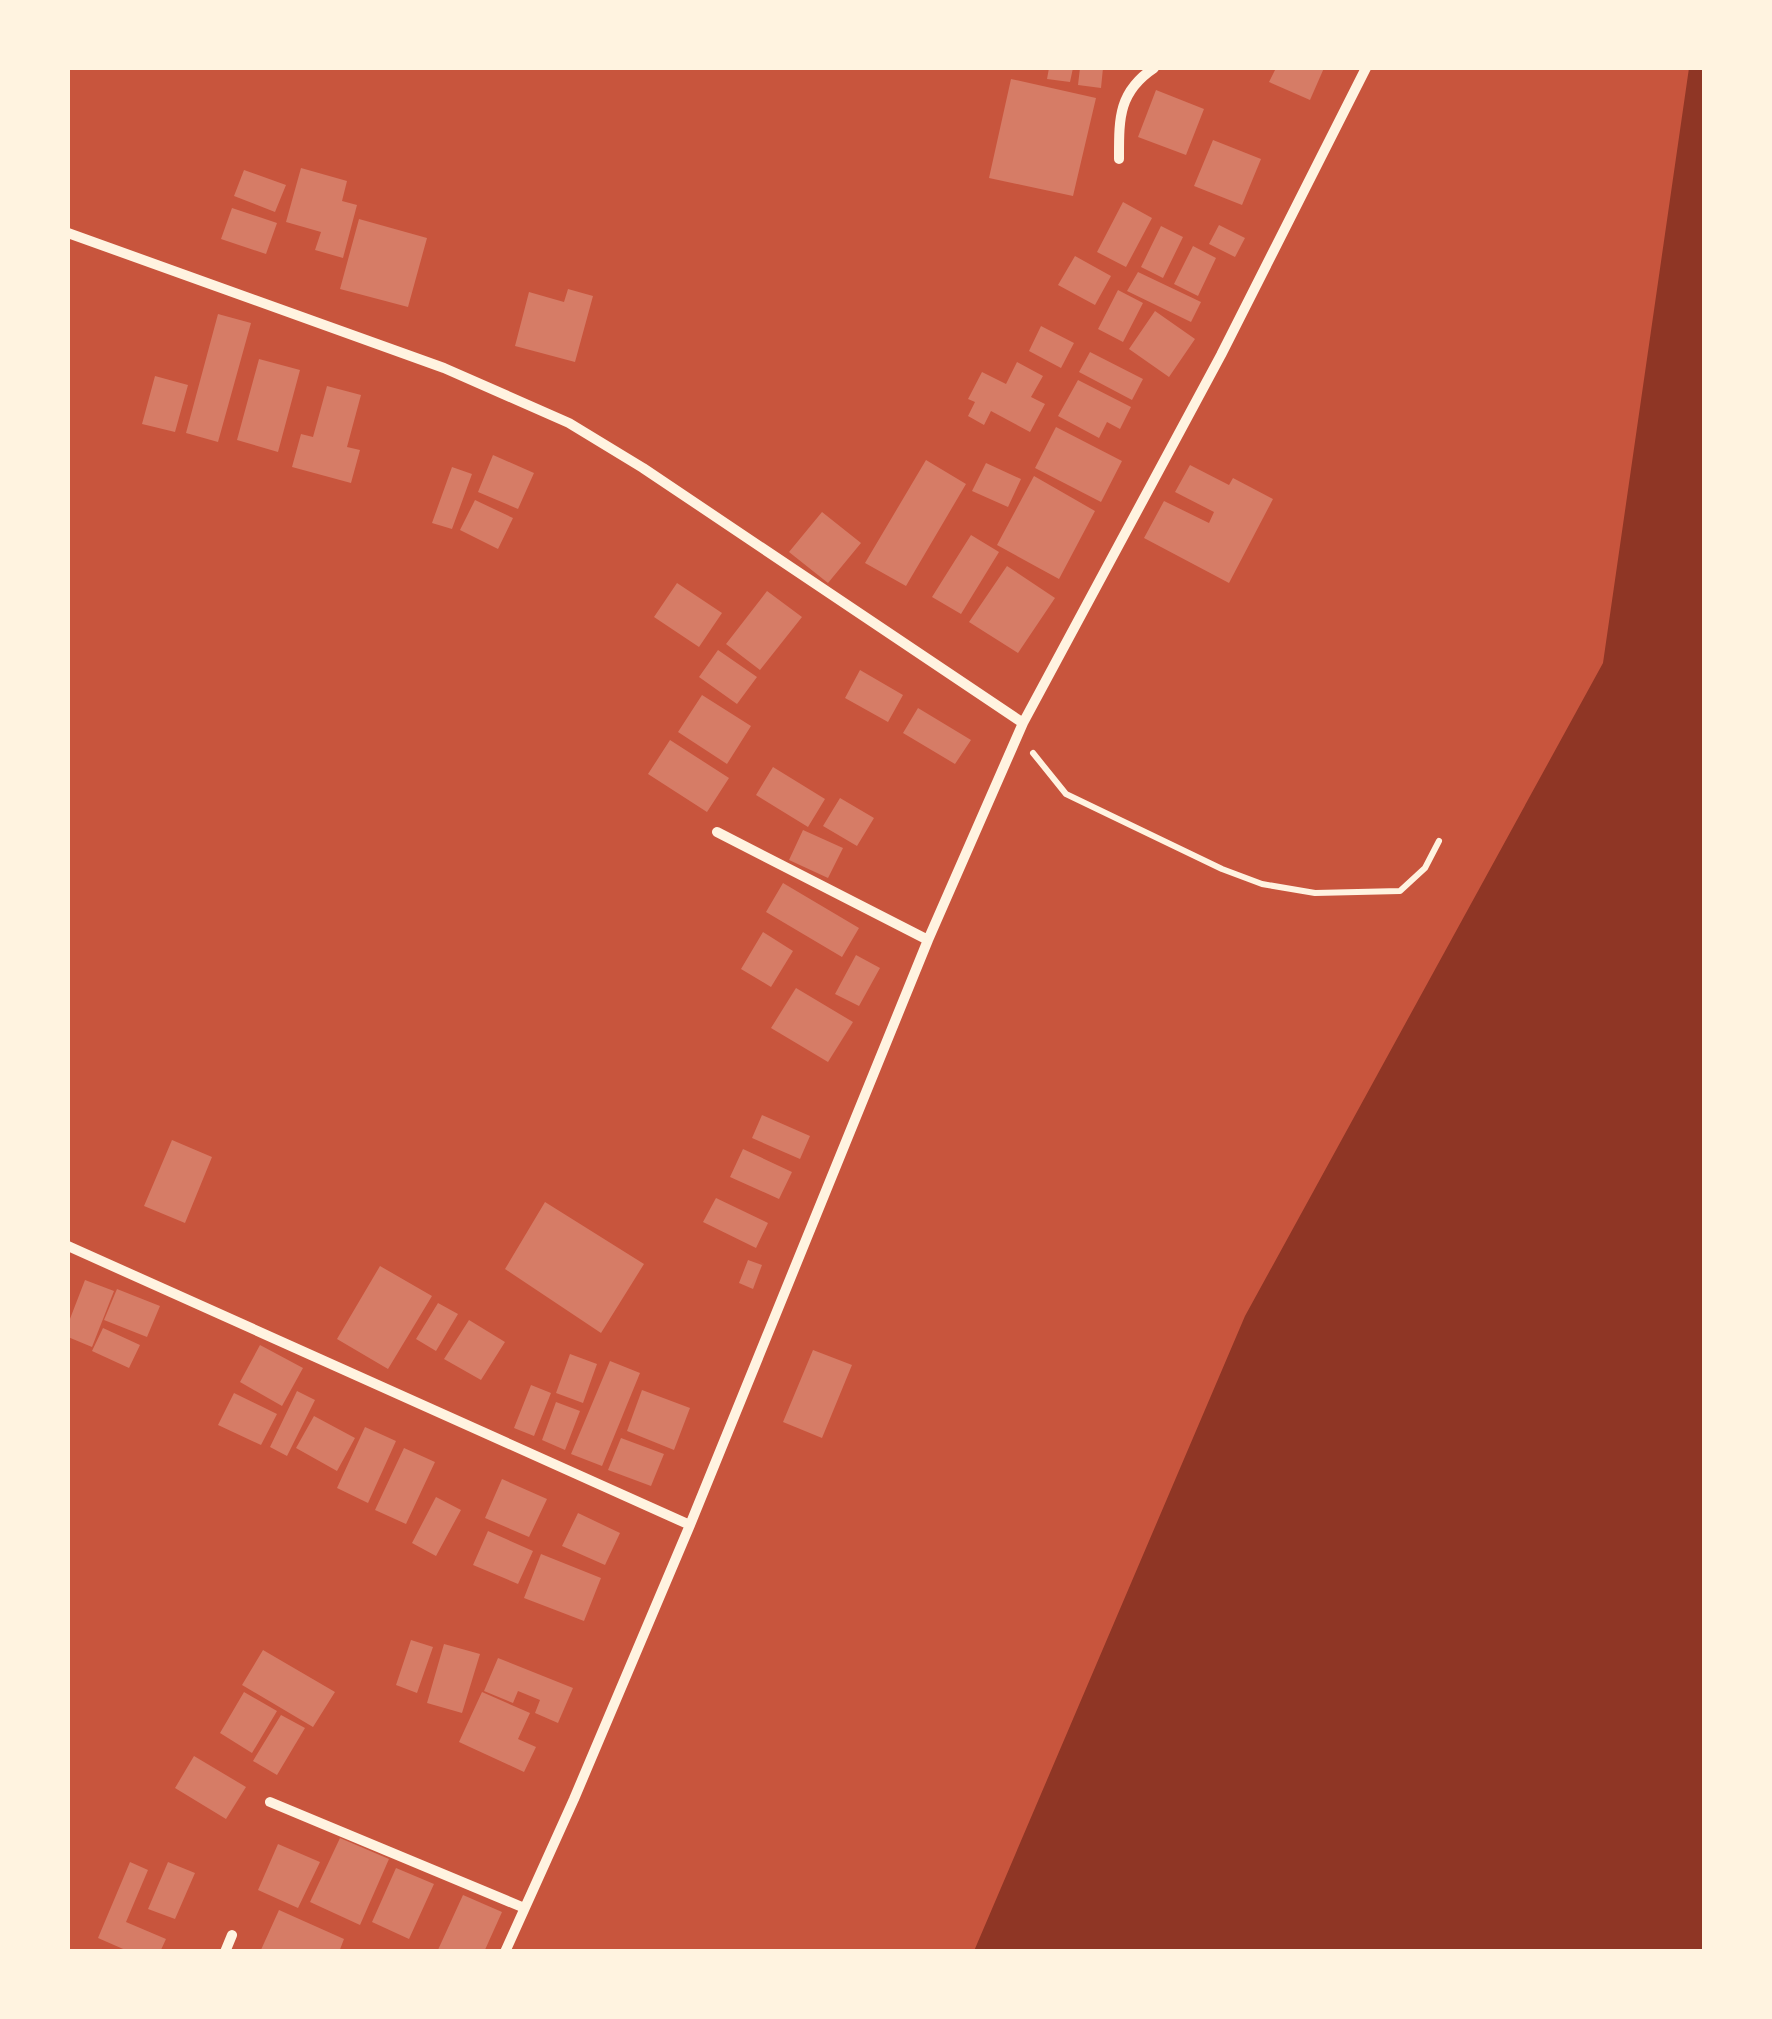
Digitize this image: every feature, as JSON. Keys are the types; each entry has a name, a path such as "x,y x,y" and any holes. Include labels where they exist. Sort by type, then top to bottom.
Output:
{"street":[{"path":"1119,159 1126,98 1138,79 1154,68"},
{"path":"505,1952 690,1525 928,940 1022,723 1221,355 1366,68"},
{"path":"68,233 444,368 569,423 643,468 1022,723"},
{"path":"718,832 928,940"},
{"path":"68,1246 690,1525"},
{"path":"270,1802 522,1907"},
{"path":"224,1952 232,1935"}],"path":[{"path":"1022,723 1035,758 1066,794 1222,869 1262,884 1314,893 1400,891 1425,868 1439,841"}],"shaded area":[{"path":"1689,68 1704,68 1704,1951 974,1951 1245,1316 1603,663"}],"building":[{"path":"1049,68 1073,68 1070,82 1047,79"},
{"path":"1080,68 1103,68 1101,88 1078,85"},
{"path":"1276,68 1324,68 1310,100 1269,82"},
{"path":"1011,79 1096,98 1073,196 989,178"},
{"path":"1156,90 1204,109 1186,155 1138,137"},
{"path":"1213,140 1261,159 1242,205 1194,186"},
{"path":"301,168 347,181 342,201 357,205 343,258 315,250 321,232 286,222"},
{"path":"244,170 286,185 275,212 234,196"},
{"path":"1123,202 1152,218 1126,267 1097,252"},
{"path":"232,208 277,223 266,254 221,239"},
{"path":"359,219 427,238 408,307 340,289"},
{"path":"1219,225 1245,238 1235,257 1209,244"},
{"path":"1161,226 1183,237 1163,278 1141,267"},
{"path":"1193,246 1216,258 1198,296 1174,284"},
{"path":"1075,256 1111,276 1095,305 1058,285"},
{"path":"1138,272 1201,302 1191,322 1127,291"},
{"path":"568,289 593,296 575,362 515,346 529,292 564,302"},
{"path":"1118,290 1143,303 1123,342 1098,329"},
{"path":"1155,311 1195,339 1169,377 1129,349"},
{"path":"218,314 251,323 218,442 186,433"},
{"path":"1041,326 1074,343 1061,368 1029,351"},
{"path":"1090,352 1143,379 1132,400 1079,372"},
{"path":"259,359 300,370 278,452 237,440"},
{"path":"1017,362 1043,376 1031,397 1045,404 1030,432 991,411 984,425 968,416 975,402 968,399 982,372 1006,384"},
{"path":"155,376 188,385 175,432 142,424"},
{"path":"1078,380 1131,407 1120,429 1107,422 1099,438 1058,416"},
{"path":"327,386 361,395 347,447 360,450 351,483 292,467 301,434 313,437"},
{"path":"1056,427 1122,461 1101,502 1035,468"},
{"path":"493,455 534,473 518,509 478,492"},
{"path":"926,460 966,484 906,586 865,563"},
{"path":"986,463 1021,479 1008,507 972,491"},
{"path":"1190,465 1229,485 1233,478 1273,499 1229,583 1144,538 1164,501 1209,523 1214,512 1175,492"},
{"path":"452,467 472,474 452,529 432,523"},
{"path":"1034,476 1095,511 1059,579 997,545"},
{"path":"475,500 513,518 498,549 460,530"},
{"path":"822,512 861,543 828,583 789,552"},
{"path":"971,535 999,552 961,614 932,597"},
{"path":"1007,566 1055,598 1018,653 969,622"},
{"path":"677,583 722,613 699,647 654,617"},
{"path":"767,591 802,617 760,670 726,644"},
{"path":"718,650 757,677 737,704 699,677"},
{"path":"860,670 903,695 888,722 845,698"},
{"path":"702,695 751,726 727,764 678,732"},
{"path":"918,708 971,740 955,764 903,733"},
{"path":"670,740 729,778 707,812 648,774"},
{"path":"773,767 825,799 808,827 756,795"},
{"path":"840,798 874,818 857,846 823,826"},
{"path":"803,830 843,848 828,878 789,860"},
{"path":"783,883 859,928 842,957 766,912"},
{"path":"763,932 793,951 771,987 741,969"},
{"path":"856,955 880,968 859,1006 835,994"},
{"path":"796,988 853,1022 828,1062 771,1028"},
{"path":"762,1115 810,1136 800,1159 752,1138"},
{"path":"172,1140 212,1157 185,1223 144,1206"},
{"path":"743,1149 792,1172 779,1199 730,1177"},
{"path":"716,1198 768,1223 756,1248 703,1222"},
{"path":"545,1202 644,1264 601,1333 505,1269"},
{"path":"748,1260 762,1265 753,1289 739,1283"},
{"path":"380,1266 432,1296 388,1369 337,1339"},
{"path":"85,1280 114,1291 92,1347 68,1337 68,1324"},
{"path":"117,1289 160,1306 147,1337 104,1320"},
{"path":"438,1303 458,1314 436,1351 416,1339"},
{"path":"469,1320 505,1342 481,1380 444,1359"},
{"path":"103,1328 140,1345 129,1368 92,1351"},
{"path":"260,1345 303,1368 282,1406 240,1382"},
{"path":"813,1350 852,1365 822,1438 783,1422"},
{"path":"570,1354 597,1364 583,1403 556,1393"},
{"path":"610,1361 640,1373 602,1466 571,1454"},
{"path":"531,1385 551,1393 534,1436 514,1428"},
{"path":"642,1390 690,1408 674,1450 627,1431"},
{"path":"297,1391 315,1400 287,1456 270,1447"},
{"path":"234,1393 277,1414 261,1445 218,1425"},
{"path":"556,1402 580,1411 565,1450 542,1440"},
{"path":"314,1416 355,1438 337,1471 296,1448"},
{"path":"365,1427 396,1441 368,1503 337,1488"},
{"path":"621,1438 664,1454 651,1486 608,1470"},
{"path":"404,1448 435,1462 406,1524 375,1510"},
{"path":"502,1479 547,1499 529,1537 485,1518"},
{"path":"436,1497 461,1510 436,1556 412,1543"},
{"path":"578,1513 620,1533 605,1565 562,1546"},
{"path":"488,1531 533,1551 518,1584 473,1565"},
{"path":"541,1554 601,1578 584,1621 524,1598"},
{"path":"411,1640 433,1647 417,1693 396,1685"},
{"path":"444,1644 480,1654 462,1713 427,1703"},
{"path":"263,1650 335,1692 313,1727 242,1685"},
{"path":"498,1658 573,1688 558,1723 535,1713 540,1700 518,1691 513,1703 484,1691"},
{"path":"244,1692 277,1711 252,1753 220,1733"},
{"path":"482,1692 530,1713 518,1739 536,1747 524,1772 459,1742"},
{"path":"281,1715 305,1728 277,1775 253,1761"},
{"path":"194,1756 246,1787 226,1819 175,1788"},
{"path":"340,1838 389,1859 360,1925 310,1902"},
{"path":"278,1844 320,1862 298,1908 258,1890"},
{"path":"130,1862 148,1870 126,1922 166,1939 160,1952 130,1952 98,1938"},
{"path":"168,1862 195,1873 175,1919 148,1909"},
{"path":"396,1868 434,1884 409,1939 372,1922"},
{"path":"463,1895 502,1912 484,1952 437,1952"},
{"path":"279,1910 344,1939 339,1952 260,1952"}]}
